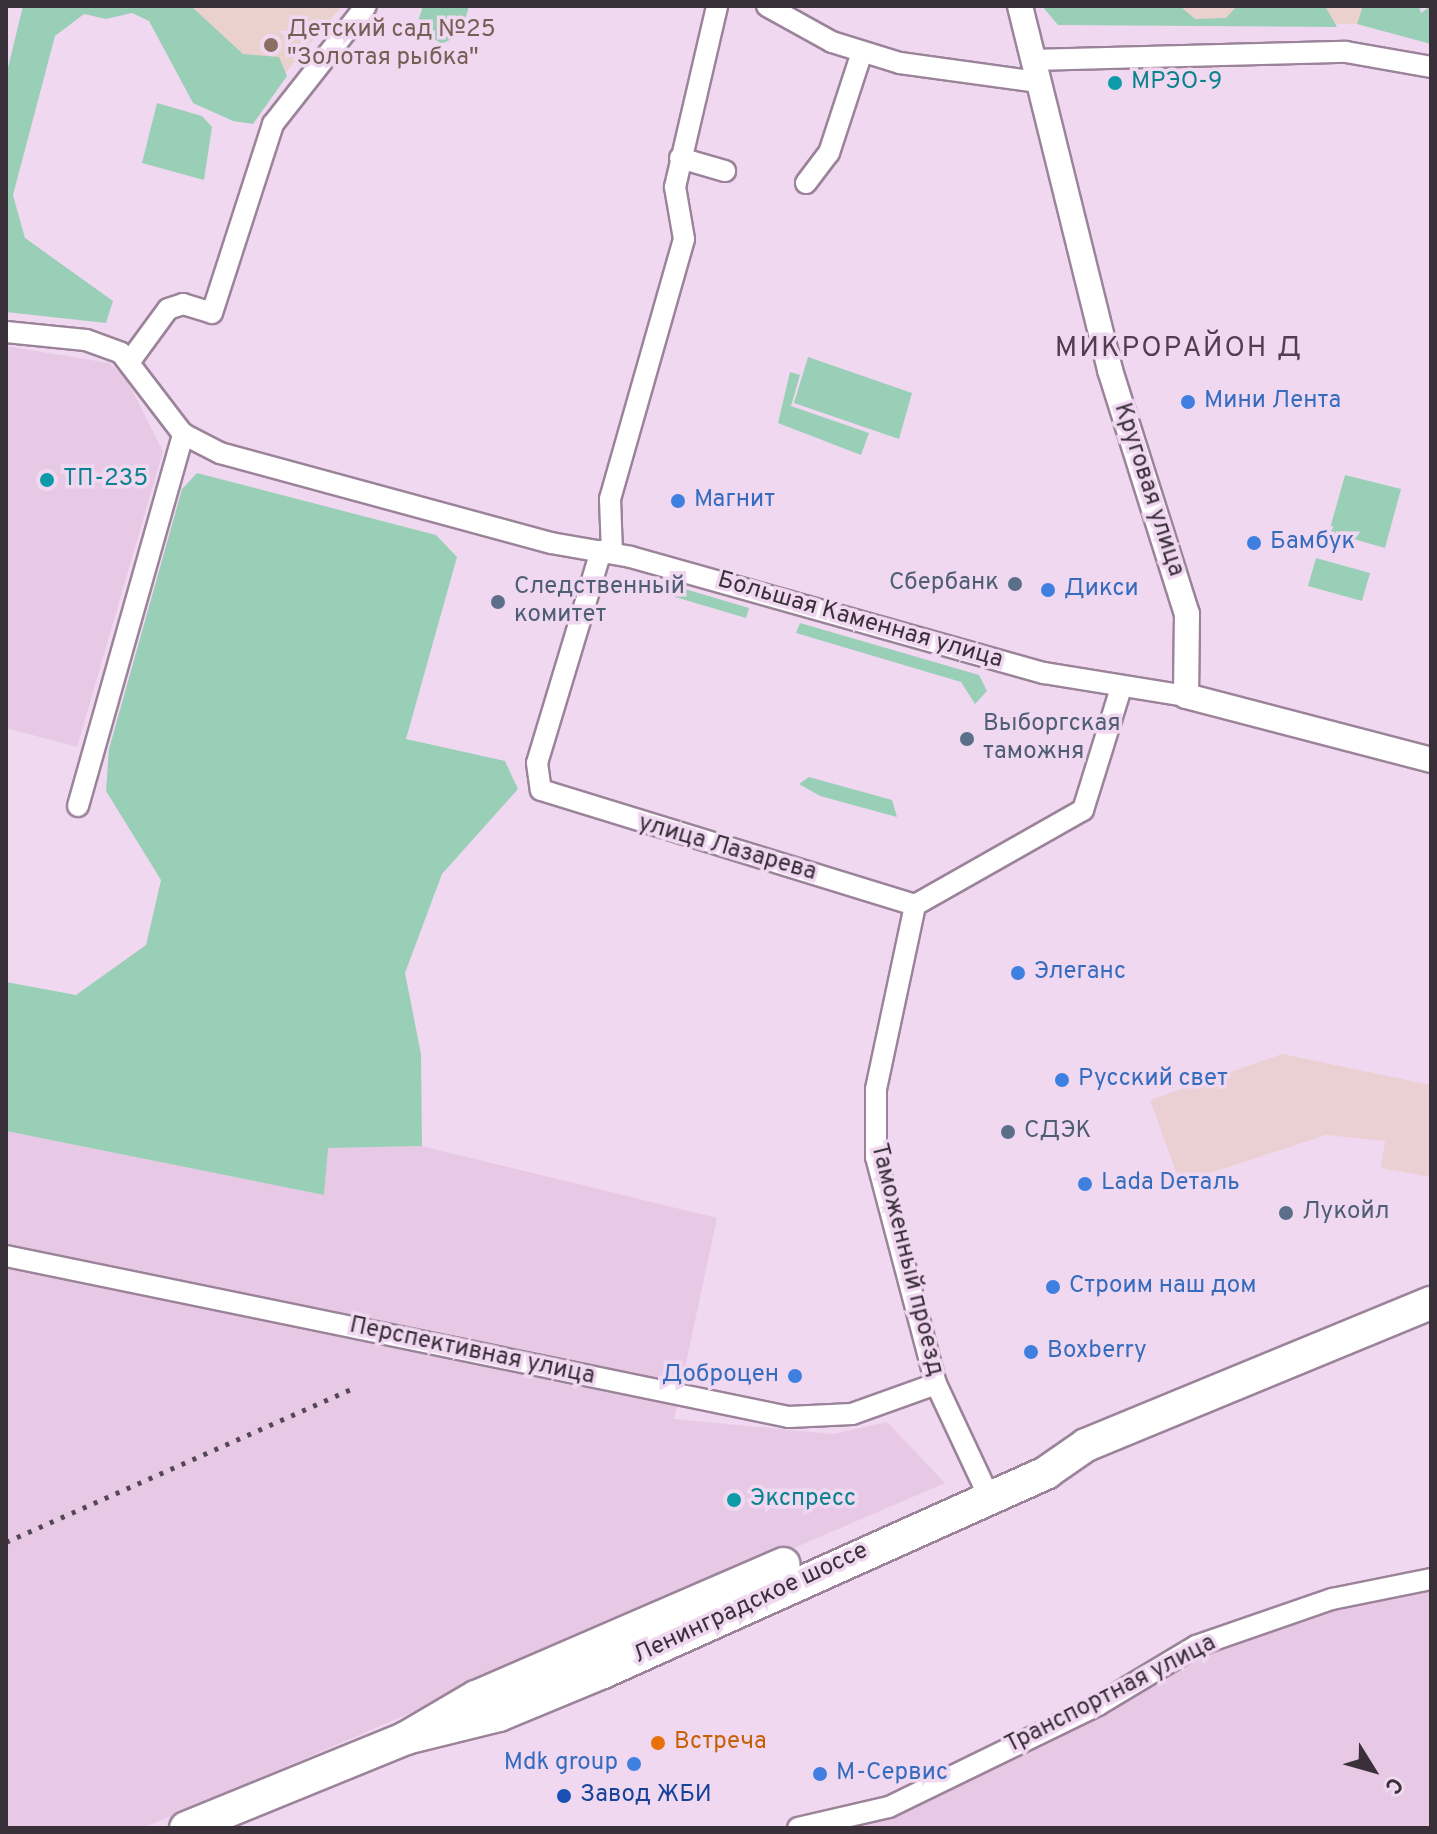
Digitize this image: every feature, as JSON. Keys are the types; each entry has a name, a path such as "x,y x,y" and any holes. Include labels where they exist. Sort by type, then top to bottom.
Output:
{"main road":[{"name":"Ленинградское шоссе","path":"191,1827 406,1738 476,1697 985,1488 1040,1451 1086,1445 1431,1303"}],"street":[{"path":"130,361 168,309 183,304 212,313 273,124 366,6"},
{"path":"606,552 610,499 684,239 676,215 680,158 717,6"},
{"path":"767,6 862,52 1034,71 1346,52 1431,67"},
{"name":"Круговая улица","path":"1020,6 1110,370 1187,614 1186,696"},
{"path":"806,183 829,153 862,52"},
{"path":"680,158 725,171"},
{"name":"Большая Каменная улица","path":"6,332 86,340 130,361 183,434 220,453 1121,688 1186,696 1431,760"},
{"path":"78,806 183,434"},
{"name":"улица Лазарева","path":"606,552 537,763 541,790 915,905"},
{"path":"915,905 1083,810 1121,688"},
{"name":"Таможенный проезд","path":"915,905 873,1110 876,1157 936,1384 985,1488"},
{"name":"Перспективная улица","path":"6,1256 789,1417 852,1414 936,1384"},
{"name":"Транспортная улица","path":"798,1828 889,1807 1098,1705 1196,1646 1332,1599 1431,1579"}],"shaded area":[{"name":"Детский сад №25 \"Золотая рыбка\"","path":"191,6 342,6 275,85"},
{"path":"1054,6 1419,6 1417,40 1357,24 1226,24 1055,13"},
{"path":"6,346 109,363 125,376 163,451 77,747 6,728"},
{"path":"1282,1054 1431,1085 1431,1177 1381,1168 1385,1141 1326,1135 1180,1183 1150,1100"},
{"path":"6,1131 324,1195 327,1148 422,1146 717,1218 674,1419 833,1434 887,1422 945,1483 143,1828 6,1828"},
{"path":"1431,1589 1431,1828 850,1828 896,1817 1201,1656 1329,1611"}],"green space":[{"path":"23,6 191,6 243,54 279,57 287,76 253,124 233,121 193,103 149,21 132,13 106,19 84,14 55,36 13,195 25,238 113,301 106,323 6,312 6,76"},
{"path":"423,6 469,6 461,34 442,44 416,27"},
{"path":"1042,6 1180,6 1195,19 1226,18 1237,6 1325,6 1337,27 1058,25"},
{"path":"1363,6 1419,6 1421,13 1431,6 1431,44 1357,24"},
{"path":"157,103 202,116 212,127 204,180 142,163"},
{"path":"808,357 912,393 899,439 794,403"},
{"path":"790,372 800,375 791,406 869,433 861,455 778,423"},
{"path":"197,473 436,535 457,557 406,739 505,761 518,789 442,874 405,973 421,1054 422,1146 328,1148 324,1195 6,1131 6,982 76,995 146,945 161,880 106,791 109,749 182,489"},
{"path":"1345,475 1401,489 1385,548 1329,532"},
{"path":"1316,558 1370,573 1362,601 1308,586"},
{"path":"651,579 749,608 746,618 648,589"},
{"path":"800,623 979,675 987,691 975,704 961,682 796,633"},
{"path":"809,777 892,800 897,817 820,796 799,784"}],"railway":[{"path":"6,1542 351,1389"}],"place":[{"name":"Детский сад №25 \"Золотая рыбка\"","path":"271,45"},
{"name":"МРЭО-9","path":"1115,83"},
{"name":"Мини Лента","path":"1188,402"},
{"name":"ТП-235","path":"47,480"},
{"name":"Магнит","path":"678,501"},
{"name":"Бамбук","path":"1254,543"},
{"name":"Сбербанк","path":"1015,584"},
{"name":"Дикси","path":"1048,590"},
{"name":"Следственный комитет","path":"498,602"},
{"name":"Выборгская таможня","path":"967,739"},
{"name":"Элеганс","path":"1018,973"},
{"name":"Русский свет","path":"1062,1080"},
{"name":"СДЭК","path":"1008,1132"},
{"name":"Lada Dеталь","path":"1085,1184"},
{"name":"Лукойл","path":"1286,1213"},
{"name":"Строим наш дом","path":"1053,1287"},
{"name":"Boxberry","path":"1031,1352"},
{"name":"Доброцен","path":"795,1376"},
{"name":"Экспресс","path":"734,1500"},
{"name":"Встреча","path":"658,1743"},
{"name":"Mdk group","path":"634,1764"},
{"name":"М-Сервис","path":"820,1774"},
{"name":"Завод ЖБИ","path":"564,1796"}],"district":[{"name":"МИКРОРАЙОН Д","path":"1179,349"}]}
